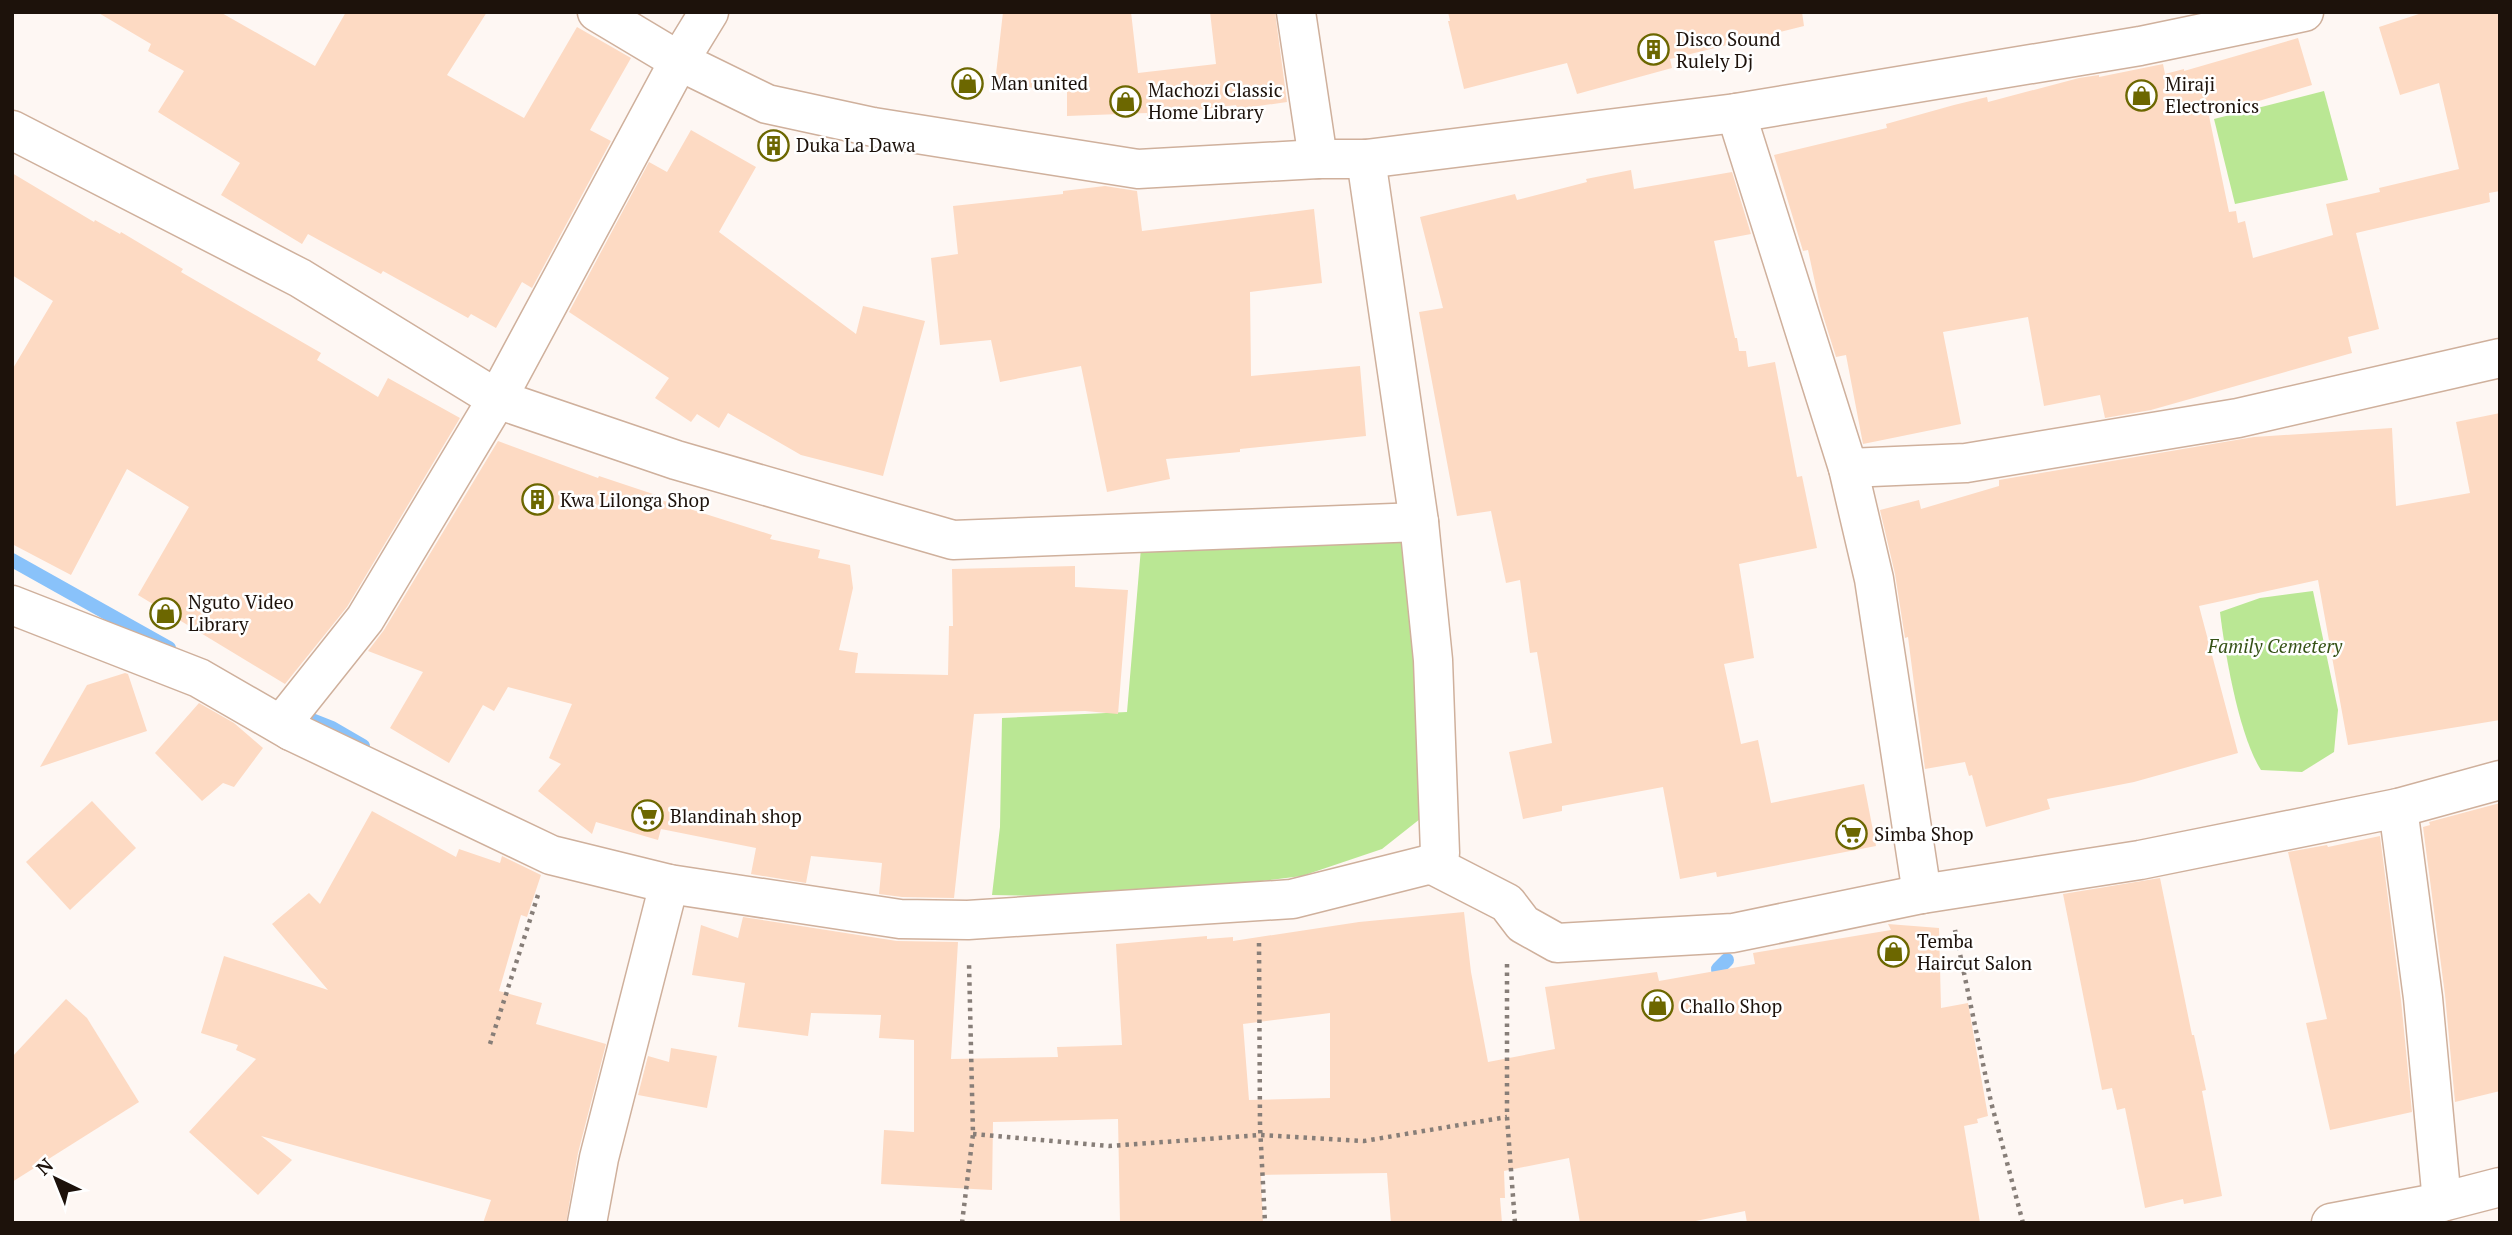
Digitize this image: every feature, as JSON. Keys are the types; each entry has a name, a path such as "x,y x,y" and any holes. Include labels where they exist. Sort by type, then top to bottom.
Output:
{"street":[{"path":"597,12 679,61 767,104 873,127 1138,169 1318,159 1366,159 1736,113 2140,46 2304,12"},
{"path":"291,731 291,712 365,619 497,399 679,61 709,12"},
{"path":"1296,12 1318,159"},
{"path":"1736,113 1847,468 1874,579 1935,892"},
{"path":"12,130 300,278 497,399 676,460 953,540 1419,522"},
{"path":"12,605 199,678 291,731 551,855 669,884 900,919 968,920 1292,899 1431,864 1440,853 1434,674 1419,522 1366,159"},
{"path":"1847,468 1966,463 2238,418 2500,358"},
{"path":"1431,864 1507,903 1523,924 1557,943 1732,933 1935,892 2140,860 2398,808 2500,780"},
{"path":"2398,808 2423,998 2442,1202"},
{"path":"587,1223 599,1158 669,884"},
{"path":"2331,1223 2442,1202 2500,1187"}],"path":[{"path":"490,1044 551,855"},
{"path":"1935,892 2023,1223"},
{"path":"1259,900 1261,1135 1265,1223"},
{"path":"1507,903 1507,1116 1515,1223"},
{"path":"962,1223 973,1134 968,920"},
{"path":"973,1134 1109,1146 1261,1135 1364,1142 1507,1116"}],"green space":[{"path":"2324,91 2348,180 2235,204 2214,119"},
{"path":"1397,529 1429,565 1444,800 1382,849 1302,876 1208,888 1046,896 992,895 1000,827 1002,718 1127,712 1141,548"},
{"name":"Family Cemetery","path":"2313,591 2338,710 2334,752 2302,772 2261,770 2240,716 2229,671 2220,612 2260,598"}],"building":[{"path":"97,12 220,12 315,66 346,12 487,12 447,75 524,118 577,27 631,58 590,130 611,141 532,288 522,282 496,328 471,314 468,318 383,271 381,274 308,234 302,244 221,195 240,163 158,112 184,71 148,51 151,44"},
{"path":"1003,12 1131,12 1138,73 1216,64 1210,12 1275,12 1287,102 1147,116 1147,113 1067,116 1067,92 995,83"},
{"path":"1448,12 1802,12 1804,26 1670,59 1672,68 1577,94 1567,63 1464,89"},
{"path":"2425,12 2500,12 2500,191 2489,193 2490,202 2356,233 2379,329 2348,337 2352,353 2151,410 2105,418 2100,395 2044,406 2028,317 1943,332 1961,424 1863,444 1846,355 1836,357 1820,306 1808,250 1803,251 1774,155 1887,128 1886,124 1987,97 1988,102 2079,78 2099,77 2163,64 2165,74 2184,71 2298,38 2312,85 2209,116 2229,212 2236,211 2238,223 2245,221 2253,258 2333,235 2326,204 2380,192 2379,188 2459,169 2439,83 2400,95 2379,27"},
{"path":"691,130 756,167 719,232 856,334 863,306 925,321 883,476 801,455 728,413 719,428 697,414 691,422 655,398 669,378 569,312 649,162 667,172"},
{"path":"1631,170 1634,189 1732,172 1751,234 1714,241 1735,338 1739,351 1746,351 1748,367 1775,362 1797,477 1802,476 1817,548 1739,564 1754,658 1724,664 1741,744 1758,740 1771,803 1864,784 1876,846 1717,877 1716,872 1680,879 1663,787 1562,806 1562,811 1523,819 1509,752 1552,743 1537,652 1530,653 1520,580 1506,583 1491,511 1457,516 1419,312 1443,308 1420,217 1515,194 1517,200 1587,182 1586,179"},
{"path":"12,173 94,222 95,220 120,234 121,232 183,269 181,272 321,353 317,360 378,397 388,378 460,418 347,607 285,684 138,595 189,507 127,469 71,575 12,544 12,370 53,301 12,275"},
{"path":"1105,186 1137,191 1142,231 1314,209 1322,283 1250,292 1251,376 1360,366 1366,436 1166,459 1170,479 1107,492 1081,366 1000,382 991,340 940,345 931,258 958,254 953,206 1063,194 1063,191"},
{"path":"2500,413 2500,720 2348,745 2318,580 2199,606 2238,753 2134,782 2047,799 2050,809 1986,827 1972,775 1969,776 1965,762 1925,769 1908,637 1905,638 1895,574 1880,510 1919,500 1921,509 1999,486 1999,480 2254,437 2392,428 2396,506 2470,493 2456,422"},
{"path":"498,441 598,478 599,476 659,496 658,499 772,535 770,539 820,550 818,558 850,565 853,588 839,650 858,653 855,673 948,675 949,626 953,626 952,569 1075,566 1075,587 1128,590 1118,714 1085,711 974,714 954,898 879,894 882,863 811,856 806,883 751,874 756,848 661,829 658,840 596,822 592,834 538,791 561,764 549,758 572,704 508,687 494,711 483,705 449,763 390,728 423,672 368,651 384,630"},
{"path":"128,674 147,731 40,767 87,685"},
{"path":"199,703 234,723 263,748 234,787 223,783 202,801 155,753"},
{"path":"92,801 136,848 70,910 26,862"},
{"path":"2500,803 2500,1091 2455,1102 2445,995 2423,827 2430,825 2429,822"},
{"path":"372,811 456,857 459,849 500,863 502,856 541,875 527,917 521,915 499,991 542,1003 536,1024 606,1044 578,1153 566,1223 483,1223 491,1200 261,1136 292,1160 258,1195 189,1132 256,1059 236,1050 238,1045 201,1033 224,956 328,990 272,924 309,893 320,904"},
{"path":"2380,836 2412,1112 2330,1130 2306,1023 2327,1019 2288,852"},
{"path":"2160,878 2206,1090 2202,1091 2222,1196 2184,1204 2183,1199 2145,1208 2125,1108 2117,1110 2112,1088 2102,1090 2063,894"},
{"path":"1464,912 1471,972 1488,1062 1555,1049 1545,987 1657,972 1659,981 1755,964 1753,953 1891,930 1888,924 1939,928 1941,1008 1968,1003 1988,1116 1977,1119 1978,1123 1964,1126 1980,1223 1747,1223 1745,1211 1686,1223 1580,1223 1569,1158 1504,1171 1505,1198 1500,1198 1502,1223 1391,1223 1387,1173 1261,1175 1263,1223 1120,1223 1118,1119 993,1122 992,1190 881,1184 884,1130 914,1132 914,1040 879,1038 881,1015 811,1013 808,1036 738,1027 745,983 692,975 701,925 738,938 743,917 897,941 958,942 951,1059 1058,1057 1057,1047 1122,1045 1116,944 1207,936 1207,939 1233,937 1233,941 1359,922","holes":["1330,1013 1330,1098 1249,1100 1243,1024"]},
{"path":"66,999 87,1018 139,1102 12,1182 12,1057"},
{"path":"671,1048 717,1056 707,1108 638,1095 648,1056 669,1062"}],"waterway":[{"path":"12,560 169,648"},
{"path":"299,715 332,728 363,746"},
{"path":"1721,986 1718,969 1727,960"}],"place":[{"name":"Disco Sound Rulely Dj","path":"1653,50"},
{"name":"Man united","path":"968,83"},
{"name":"Miraji Electronics","path":"2142,95"},
{"name":"Machozi Classic Home Library","path":"1125,101"},
{"name":"Duka La Dawa","path":"773,145"},
{"name":"Kwa Lilonga Shop","path":"537,500"},
{"name":"Nguto Video Library","path":"165,613"},
{"name":"Blandinah shop","path":"647,816"},
{"name":"Simba Shop","path":"1851,834"},
{"name":"Temba Haircut Salon","path":"1894,952"},
{"name":"Challo Shop","path":"1657,1006"}]}
